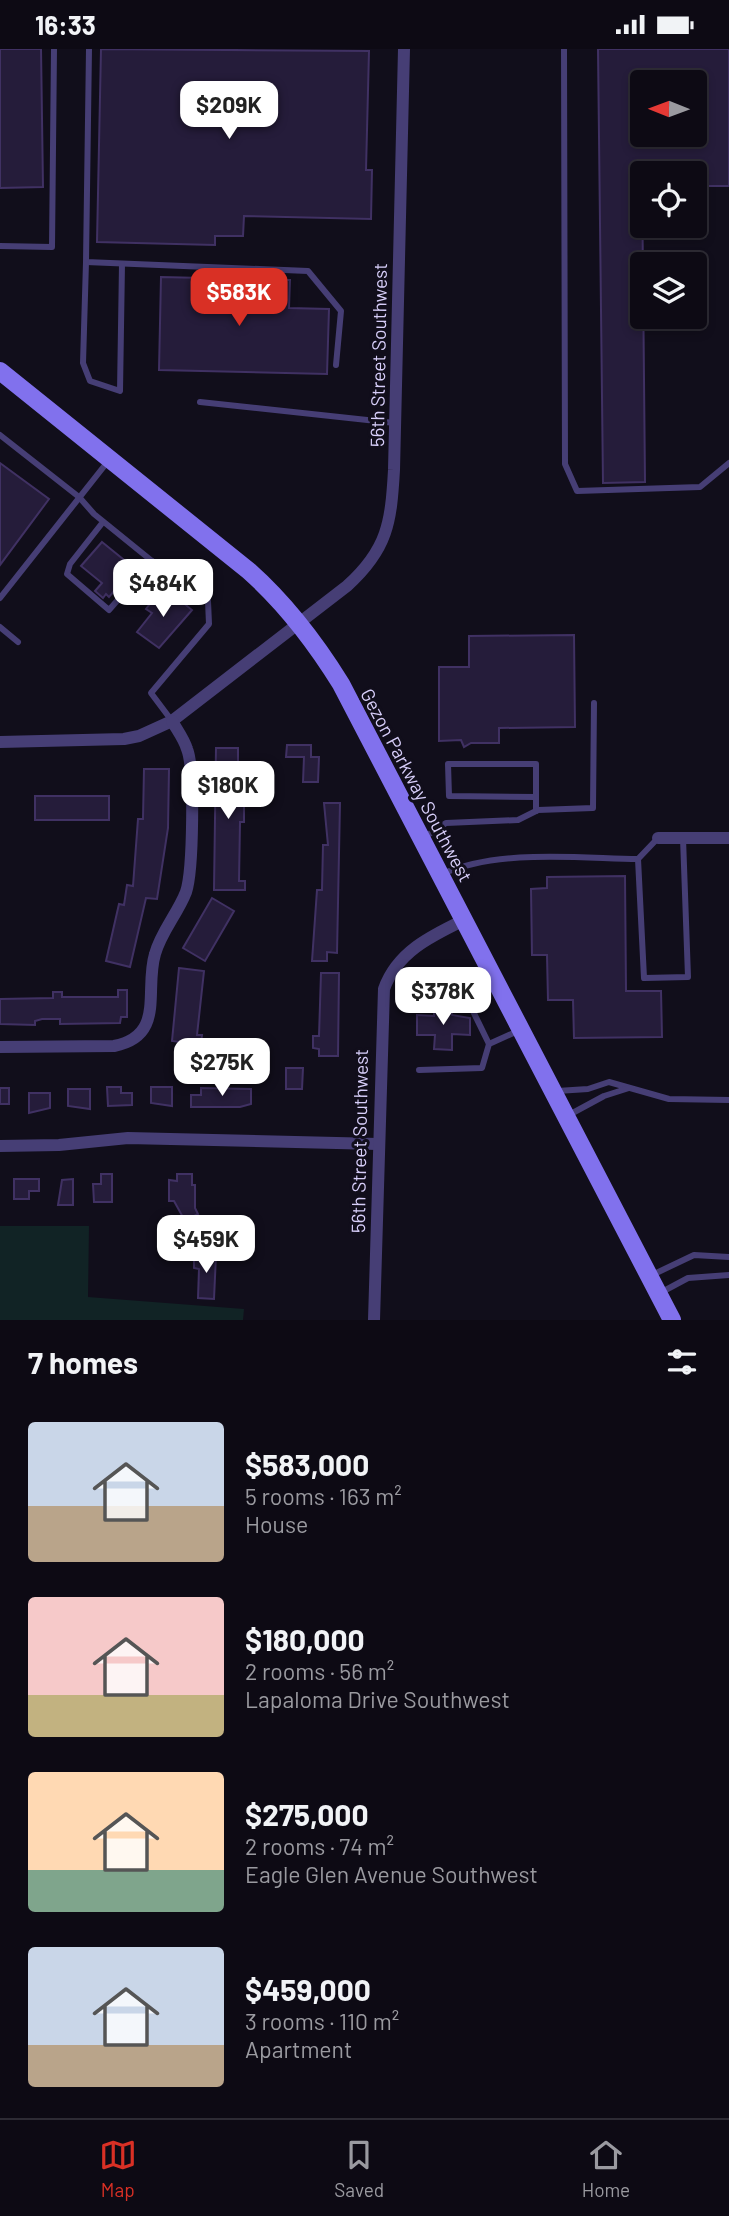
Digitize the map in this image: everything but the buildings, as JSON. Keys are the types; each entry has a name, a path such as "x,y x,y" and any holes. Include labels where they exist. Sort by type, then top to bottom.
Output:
{"main road":[{"name":"Gezon Parkway Southwest","path":"0,371 249,571 299,622 341,684 672,1320"}],"street":[{"name":"56th Street Southwest","path":"0,742 124,739 139,736 172,720 364,570 385,538 391,520 395,423 404,49"},
{"path":"0,1048 107,1046 126,1043 139,1034 150,1011 155,952 183,898 190,874 189,757 172,720"},
{"path":"658,838 729,838"},
{"name":"56th Street Southwest","path":"374,1320 382,1004 387,981 408,953 464,920"},
{"path":"0,1146 58,1145 128,1138 378,1144"}],"lane":[{"path":"0,247 52,247 54,49"},
{"path":"89,49 83,363 90,381 120,391 122,264"},
{"path":"564,49 565,464 577,491 700,487 729,463"},
{"path":"86,262 308,271 341,311 336,365"},
{"path":"200,402 356,421 395,423"},
{"path":"0,435 79,497 103,522 208,601 209,624 151,693 172,720"},
{"path":"0,598 3,587 110,458"},
{"path":"103,522 70,564 67,574 104,609 113,609 152,561"},
{"path":"0,627 18,642"},
{"path":"422,839 446,823 517,820 536,811 593,808 594,702"},
{"path":"536,797 449,796 448,764 536,764 536,797 536,811"},
{"path":"441,875 469,862 496,859 638,859 658,838"},
{"path":"638,859 644,978 688,977 683,838"},
{"path":"419,991 460,992 469,1003 489,1044 482,1068 419,1070"},
{"path":"489,1044 522,1029"},
{"path":"554,1091 588,1089 609,1082 669,1099 729,1100"},
{"path":"567,1116 615,1091 631,1087"},
{"path":"649,1276 694,1255 729,1257"},
{"path":"658,1294 688,1278 729,1275"}],"shaded area":[{"path":"0,1226 89,1226 88,1297 244,1309 243,1320 0,1320"}]}
